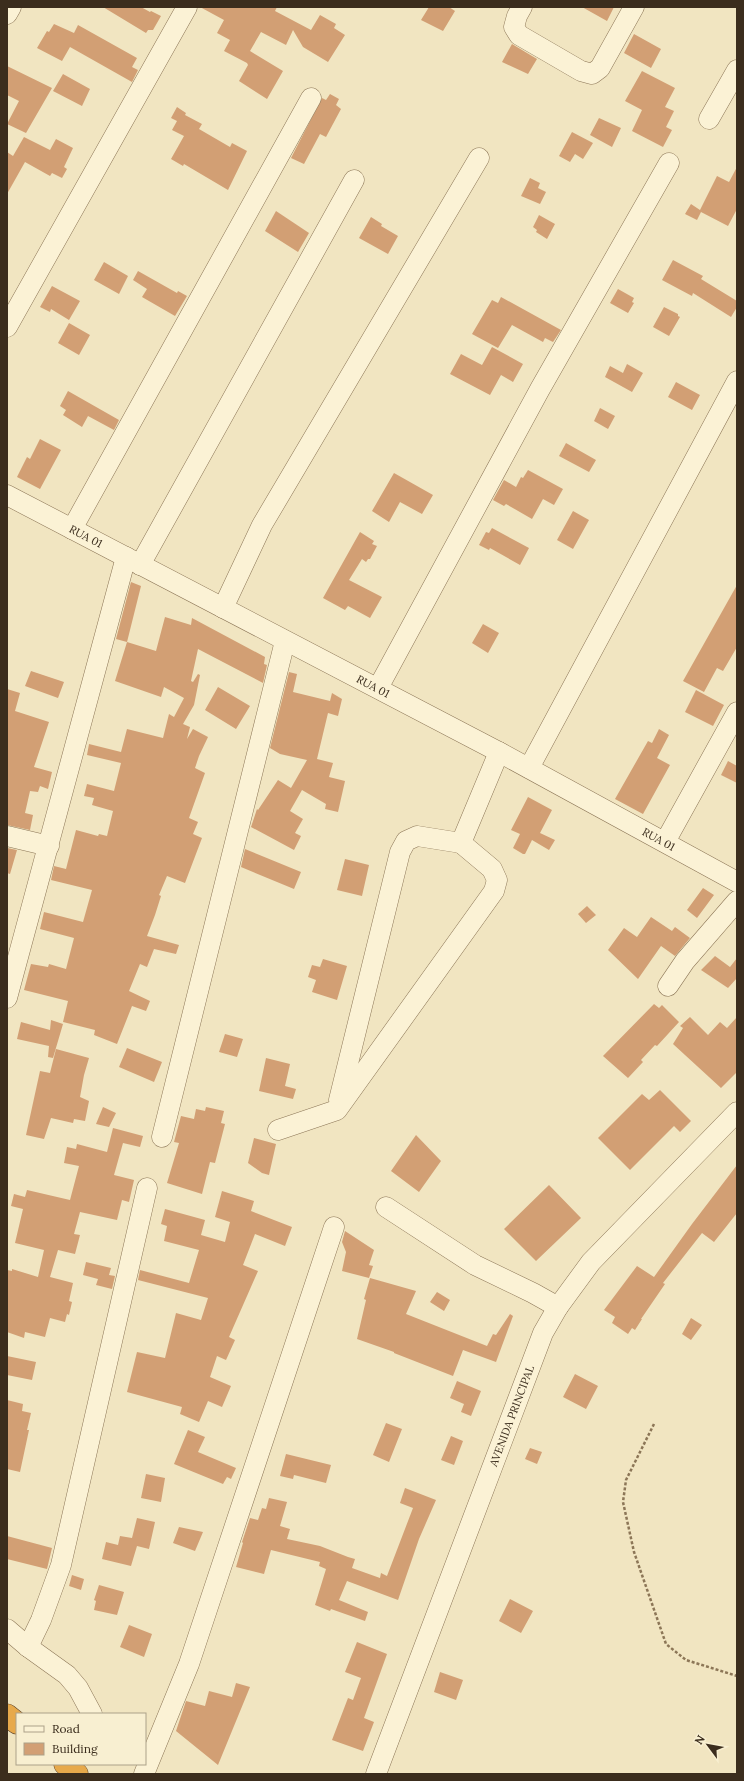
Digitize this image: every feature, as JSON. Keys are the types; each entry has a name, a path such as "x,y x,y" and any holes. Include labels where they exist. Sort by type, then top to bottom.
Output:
{"highway":[{"path":"7,1715 16,1722"},
{"path":"66,1765 76,1774"}],"street":[{"path":"7,14 11,7"},
{"path":"7,327 187,7"},
{"path":"522,7 517,16 514,27 519,35 581,71 592,74 600,68 634,7"},
{"path":"709,119 737,70"},
{"path":"72,529 311,98"},
{"path":"223,608 262,525 479,158"},
{"path":"378,688 540,389 669,163"},
{"path":"7,998 49,846 133,561 354,180"},
{"path":"529,768 737,381"},
{"name":"RUA 01","path":"7,495 499,752 737,882"},
{"path":"162,1137 285,640"},
{"path":"666,842 737,712"},
{"path":"461,843 499,752"},
{"path":"7,836 49,846"},
{"path":"278,1130 337,1110 494,891 497,880 492,869 461,843 417,836 406,841 400,852 337,1110"},
{"path":"668,986 685,961 737,901"},
{"name":"AVENIDA PRINCIPAL","path":"376,1774 543,1333 558,1307 591,1262 737,1112"},
{"path":"28,1647 41,1620 60,1565 147,1188"},
{"path":"386,1207 475,1265 533,1293 558,1307"},
{"path":"134,1765 144,1774 190,1664 334,1227"},
{"path":"7,1629 28,1647 67,1675 78,1688 91,1713"}],"path":[{"path":"654,1424 626,1480 623,1502 634,1552 666,1644 686,1660 737,1676"}],"building":[{"path":"103,7 141,7 161,16 153,30 148,30 146,33"},
{"path":"200,7 277,7 275,11 311,30 320,15 336,24 334,28 345,35 328,62 303,47 293,30 286,45 261,32 250,51 283,71 267,99 239,81 248,65 247,63 224,51 230,40 217,33 224,20"},
{"path":"429,7 449,7 455,11 443,31 421,20"},
{"path":"582,7 614,7 607,21"},
{"path":"54,24 74,33 78,25 137,58 132,67 138,70 132,82 70,47 62,61 37,48 47,31 49,32"},
{"path":"634,34 661,49 651,68 624,53"},
{"path":"512,44 537,59 528,74 502,62"},
{"path":"7,66 52,88 26,133 7,124 19,101 7,95"},
{"path":"642,71 675,88 665,107 674,111 666,127 672,130 663,147 632,131 642,110 625,101"},
{"path":"63,74 90,89 82,106 53,91"},
{"path":"330,94 339,99 336,105 341,109 326,137 320,134 304,164 291,158 322,98 326,100"},
{"path":"177,107 186,113 185,115 202,124 199,129 230,147 232,143 247,151 228,190 184,164 183,166 171,159 184,136 172,130 177,121 171,118"},
{"path":"599,118 621,128 612,147 590,135"},
{"path":"572,132 593,143 583,159 575,154 570,162 559,156"},
{"path":"24,137 50,150 56,139 73,148 64,167 67,169 62,178 52,173 50,176 25,162 7,194 7,152 13,156"},
{"path":"737,167 737,209 728,226 701,212 697,220 685,214 691,204 700,210 717,176 729,182"},
{"path":"530,178 540,183 538,188 546,192 540,204 521,196"},
{"path":"276,211 309,233 298,252 265,231"},
{"path":"539,215 555,224 547,239 536,232 537,230 533,227"},
{"path":"371,217 382,224 381,226 398,236 388,254 359,238"},
{"path":"673,260 703,276 701,279 737,301 737,307 731,317 693,293 692,296 662,280"},
{"path":"104,262 128,276 119,294 94,280"},
{"path":"138,271 177,293 178,291 187,296 175,316 142,297 147,289 133,280"},
{"path":"52,286 80,301 69,320 51,309 50,312 40,307"},
{"path":"618,289 634,298 632,302 634,303 628,313 610,303"},
{"path":"501,297 561,330 553,342 545,338 543,342 512,325 498,348 472,334 492,300 498,303"},
{"path":"664,307 678,314 680,317 669,336 653,327"},
{"path":"69,323 90,335 79,355 58,343"},
{"path":"492,347 523,364 513,382 501,375 490,395 450,374 461,354 482,365"},
{"path":"627,364 643,373 632,392 605,377 610,366 623,373"},
{"path":"676,382 700,395 692,410 668,397"},
{"path":"68,391 119,420 114,430 88,416 82,427 63,415 66,410 60,406"},
{"path":"600,408 615,416 608,429 594,421"},
{"path":"40,439 61,450 40,489 17,477 27,457 30,459"},
{"path":"566,443 596,460 589,472 559,456"},
{"path":"528,470 563,489 554,505 543,499 532,519 506,504 504,506 493,500 504,480 516,487 521,477 523,478"},
{"path":"394,473 433,495 422,514 400,502 389,522 372,511"},
{"path":"573,511 589,520 573,549 557,540"},
{"path":"492,528 529,548 520,565 490,548 489,550 479,545 486,532 489,533"},
{"path":"360,532 374,541 372,544 377,546 370,559 366,562 362,559 349,580 382,597 370,618 348,606 345,610 323,598"},
{"path":"131,582 141,586 127,642 116,639"},
{"path":"737,585 737,647 723,671 717,668 704,692 683,681"},
{"path":"165,617 191,625 192,618 265,657 264,664 267,665 263,683 198,649 191,681 193,682 198,674 200,675 194,705 183,724 190,727 187,739 193,729 208,737 195,768 205,773 189,818 198,822 193,834 202,838 185,883 167,876 159,895 161,896 147,936 179,945 176,954 154,949 147,967 140,964 129,991 150,1001 146,1011 132,1006 117,1044 94,1035 95,1030 63,1022 68,1001 24,990 31,964 48,967 49,964 66,969 74,938 40,929 44,912 83,922 92,890 51,880 54,866 66,869 76,830 98,836 99,834 107,836 113,811 92,805 94,798 84,796 87,784 114,791 121,763 87,755 89,744 121,752 127,729 163,738 169,714 174,717 184,698 164,687 161,697 115,681 127,642 156,651"},
{"path":"483,624 499,633 488,653 472,643"},
{"path":"31,671 64,682 58,698 25,686"},
{"path":"289,672 297,674 293,692 330,701 332,693 342,699 338,716 328,713 317,759 333,763 329,777 345,781 338,812 325,809 326,804 302,790 290,811 303,819 295,833 301,836 294,850 251,827 257,809 258,810 278,780 291,788 307,760 280,754 270,748"},
{"path":"218,687 250,706 236,729 205,710"},
{"path":"7,689 20,693 15,711 49,722 34,767 52,772 48,789 40,786 38,792 30,791 25,813 33,815 30,830 7,825"},
{"path":"696,690 724,705 713,726 685,712"},
{"path":"659,729 669,735 657,758 670,765 643,814 615,799 648,741 652,743"},
{"path":"728,761 737,766 737,783 721,775"},
{"path":"528,797 552,810 540,833 555,840 549,850 532,840 525,854 523,854 513,848 520,834 511,830"},
{"path":"7,848 17,850 10,874 7,873"},
{"path":"245,849 301,872 294,889 241,867"},
{"path":"345,859 369,865 362,896 337,890"},
{"path":"703,888 714,895 697,918 687,910"},
{"path":"587,906 596,915 586,923 578,914"},
{"path":"651,917 672,931 675,927 690,938 675,956 661,946 638,979 608,950 624,928 637,937"},
{"path":"715,956 730,967 737,958 737,978 728,988 701,970"},
{"path":"323,959 347,966 337,1000 312,992 316,980 308,977 312,965 320,967"},
{"path":"654,1004 659,1008 662,1005 679,1022 657,1046 655,1045 641,1060 643,1062 628,1078 603,1056"},
{"path":"690,1017 708,1035 720,1022 727,1028 737,1017 737,1072 721,1088 673,1044 683,1028 680,1026"},
{"path":"51,1020 63,1024 53,1058 48,1057 49,1046 17,1039 21,1022 50,1030"},
{"path":"225,1034 243,1039 237,1057 219,1052"},
{"path":"127,1048 162,1062 154,1082 119,1067"},
{"path":"56,1049 89,1058 80,1097 89,1101 85,1121 74,1119 73,1123 51,1118 44,1139 26,1135 40,1071 50,1073"},
{"path":"266,1058 290,1064 285,1086 296,1089 293,1099 259,1091"},
{"path":"660,1090 691,1121 680,1132 674,1126 630,1170 598,1138 642,1094 649,1100"},
{"path":"103,1107 116,1113 109,1127 96,1124"},
{"path":"206,1107 224,1111 221,1123 225,1124 215,1163 210,1162 202,1194 167,1183 179,1143 174,1142 181,1116 194,1119 196,1109 205,1111"},
{"path":"113,1128 143,1136 140,1147 123,1143 114,1175 134,1180 129,1202 122,1200 117,1220 80,1212 74,1234 80,1235 75,1254 58,1250 50,1277 73,1283 69,1301 72,1302 69,1315 67,1314 65,1322 50,1318 45,1337 25,1332 24,1338 7,1332 7,1270 12,1271 12,1269 38,1277 44,1250 15,1243 23,1209 11,1206 14,1194 25,1197 27,1190 70,1200 79,1166 64,1163 67,1147 76,1149 77,1144 107,1152"},
{"path":"416,1135 441,1161 419,1192 391,1171"},
{"path":"254,1138 276,1144 269,1175 262,1173 248,1163"},
{"path":"737,1165 737,1213 714,1242 702,1233 663,1283 665,1284 635,1330 632,1328 628,1334 612,1323 615,1317 604,1310 637,1266 654,1277"},
{"path":"549,1185 581,1218 536,1261 504,1229"},
{"path":"222,1191 254,1201 251,1211 292,1227 285,1246 255,1234 243,1265 258,1271 229,1337 235,1340 226,1360 217,1356 210,1377 231,1386 222,1407 208,1401 199,1422 180,1414 182,1407 127,1392 137,1352 165,1358 176,1313 201,1320 208,1298 138,1280 140,1270 189,1283 199,1250 164,1241 167,1226 161,1224 165,1209 205,1220 201,1235 225,1242 230,1222 215,1217"},
{"path":"345,1231 374,1250 369,1265 373,1266 369,1278 342,1271 346,1252 342,1242"},
{"path":"86,1262 111,1268 109,1275 115,1276 112,1289 96,1285 98,1279 83,1275"},
{"path":"370,1278 416,1291 406,1314 487,1346 493,1334 496,1335 510,1314 513,1316 496,1362 463,1350 453,1376 357,1339 366,1300 364,1299"},
{"path":"437,1292 450,1300 444,1311 430,1302"},
{"path":"691,1318 702,1325 691,1340 682,1334"},
{"path":"7,1356 36,1362 32,1380 7,1375"},
{"path":"575,1374 598,1386 586,1409 563,1397"},
{"path":"457,1381 481,1391 471,1416 461,1412 464,1404 450,1398"},
{"path":"7,1400 23,1404 22,1411 31,1413 20,1472 7,1469"},
{"path":"386,1423 402,1429 389,1462 373,1455"},
{"path":"188,1430 205,1437 198,1452 236,1468 231,1479 227,1477 223,1484 174,1464"},
{"path":"451,1436 463,1441 454,1465 441,1460"},
{"path":"530,1448 542,1452 537,1464 525,1459"},
{"path":"286,1454 331,1465 326,1483 294,1475 293,1479 280,1476"},
{"path":"146,1474 165,1478 161,1502 141,1498"},
{"path":"405,1488 436,1500 419,1539 398,1600 347,1581 339,1600 368,1612 365,1621 315,1605 326,1569 319,1566 320,1562 271,1550 264,1574 236,1567 250,1518 258,1520 262,1508 266,1509 269,1498 287,1502 280,1526 290,1529 287,1539 320,1546 355,1559 352,1568 380,1578 381,1573 387,1576 413,1508 400,1503"},
{"path":"137,1518 155,1522 149,1549 137,1546 131,1566 102,1559 106,1542 118,1545 120,1536 132,1538"},
{"path":"179,1527 203,1532 195,1551 173,1543"},
{"path":"7,1536 52,1548 47,1569 7,1559"},
{"path":"72,1575 84,1579 81,1590 69,1586"},
{"path":"99,1585 124,1592 117,1615 94,1610 96,1601 94,1600"},
{"path":"510,1599 533,1611 521,1633 499,1621"},
{"path":"129,1625 152,1634 144,1657 120,1647"},
{"path":"357,1642 387,1654 364,1718 374,1722 363,1751 332,1740 348,1698 353,1700 361,1678 345,1672"},
{"path":"440,1672 463,1680 456,1700 434,1692"},
{"path":"236,1683 250,1687 218,1765 176,1731 186,1701 205,1706 209,1691 232,1697"}]}
